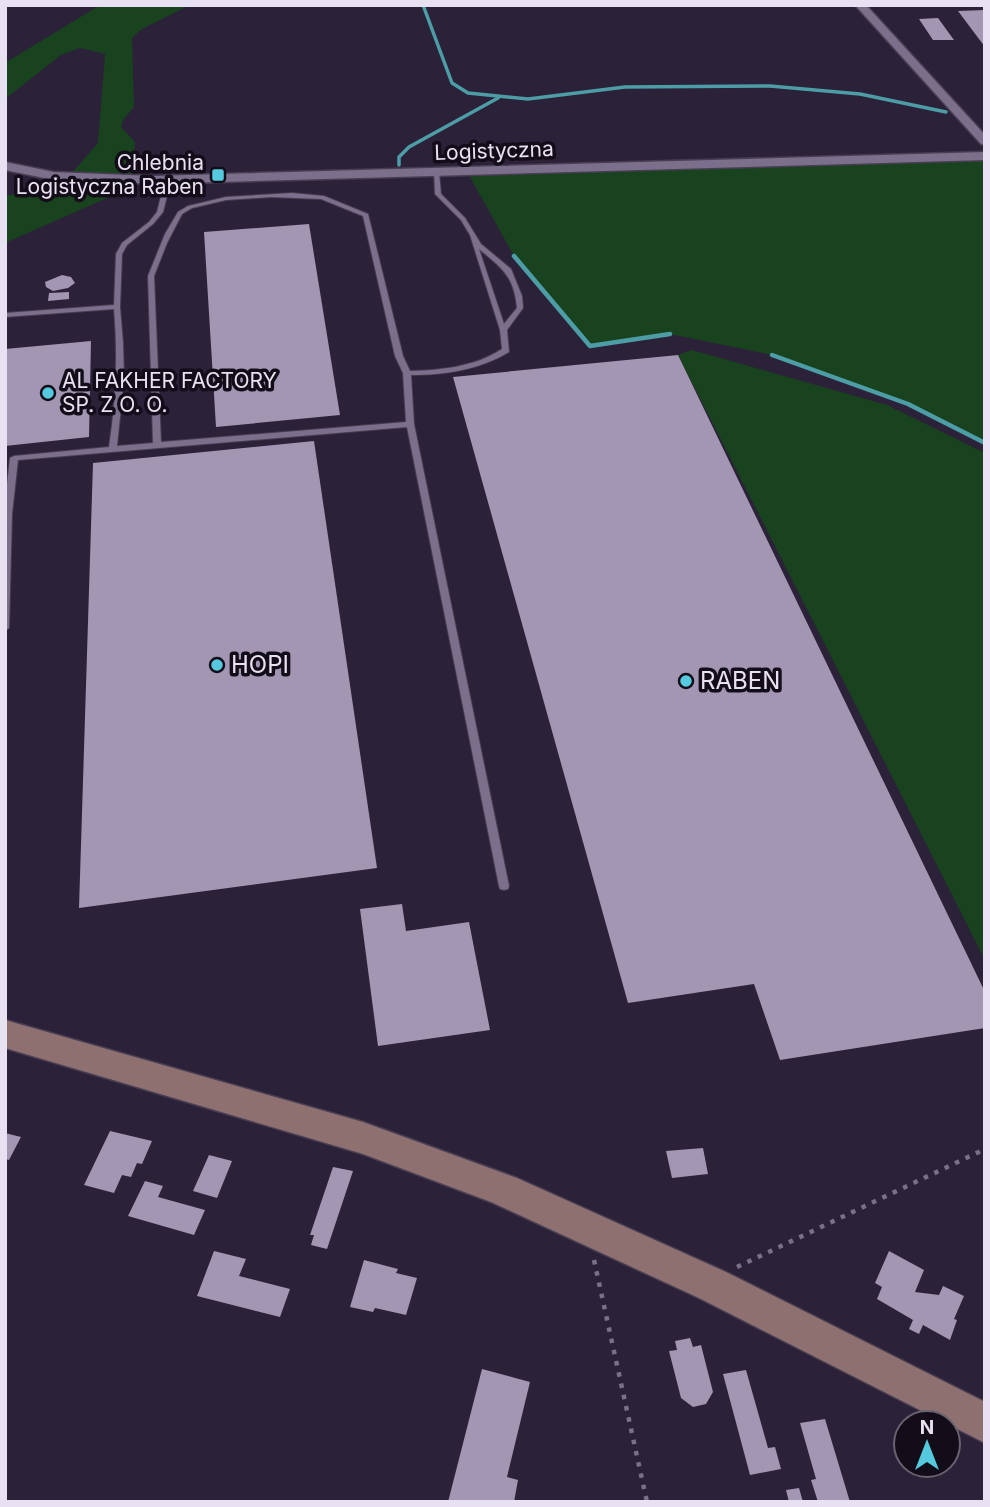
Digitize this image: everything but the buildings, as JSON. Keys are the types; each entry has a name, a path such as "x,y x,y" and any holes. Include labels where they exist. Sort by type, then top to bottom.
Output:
{"street":[{"path":"860,5 985,142"},
{"name":"Logistyczna","path":"5,166 54,176 168,180 985,156"},
{"path":"5,1034 360,1138 444,1167 600,1231 725,1290 985,1423"}],"lane":[{"path":"407,373 456,369 491,361 506,349 503,330 472,236 463,219 438,194 436,172"},
{"path":"113,449 120,404 121,358 117,307 119,254 124,244 151,223 160,212 168,180"},
{"path":"157,445 151,276 159,253 180,213 204,201 282,194 321,197 366,215 399,356 407,373 410,424 504,886"},
{"path":"472,236 508,268 519,296 520,308 503,330"},
{"path":"5,315 117,307"},
{"path":"5,628 8,514 14,457 410,424"}],"path":[{"path":"725,1290 735,1268 985,1149"},
{"path":"600,1231 594,1261 646,1502"}],"green space":[{"path":"100,5 190,5 142,29 132,38 134,107 123,120 121,127 135,142 132,187 5,243 5,195 56,191 98,143 105,54 80,48 61,55 5,99 5,63"},
{"path":"985,156 985,443 955,425 892,398 772,355 670,334 590,346 514,256 470,177 484,171"},
{"path":"692,350 887,405 985,453 985,960 678,355"}],"waterway":[{"path":"423,5 452,83 468,93 528,99 625,87 770,86 860,94 946,112"},
{"path":"399,165 399,157 409,147 498,98"},
{"path":"514,256 590,346 670,334"},
{"path":"772,355 908,404 985,443"}],"place":[{"name":"Chlebnia Logistyczna Raben","path":"218,175"},
{"name":"AL FAKHER FACTORY SP. Z O. O.","path":"48,393"},
{"name":"HOPI","path":"217,665"},
{"name":"RABEN","path":"686,681"}]}
